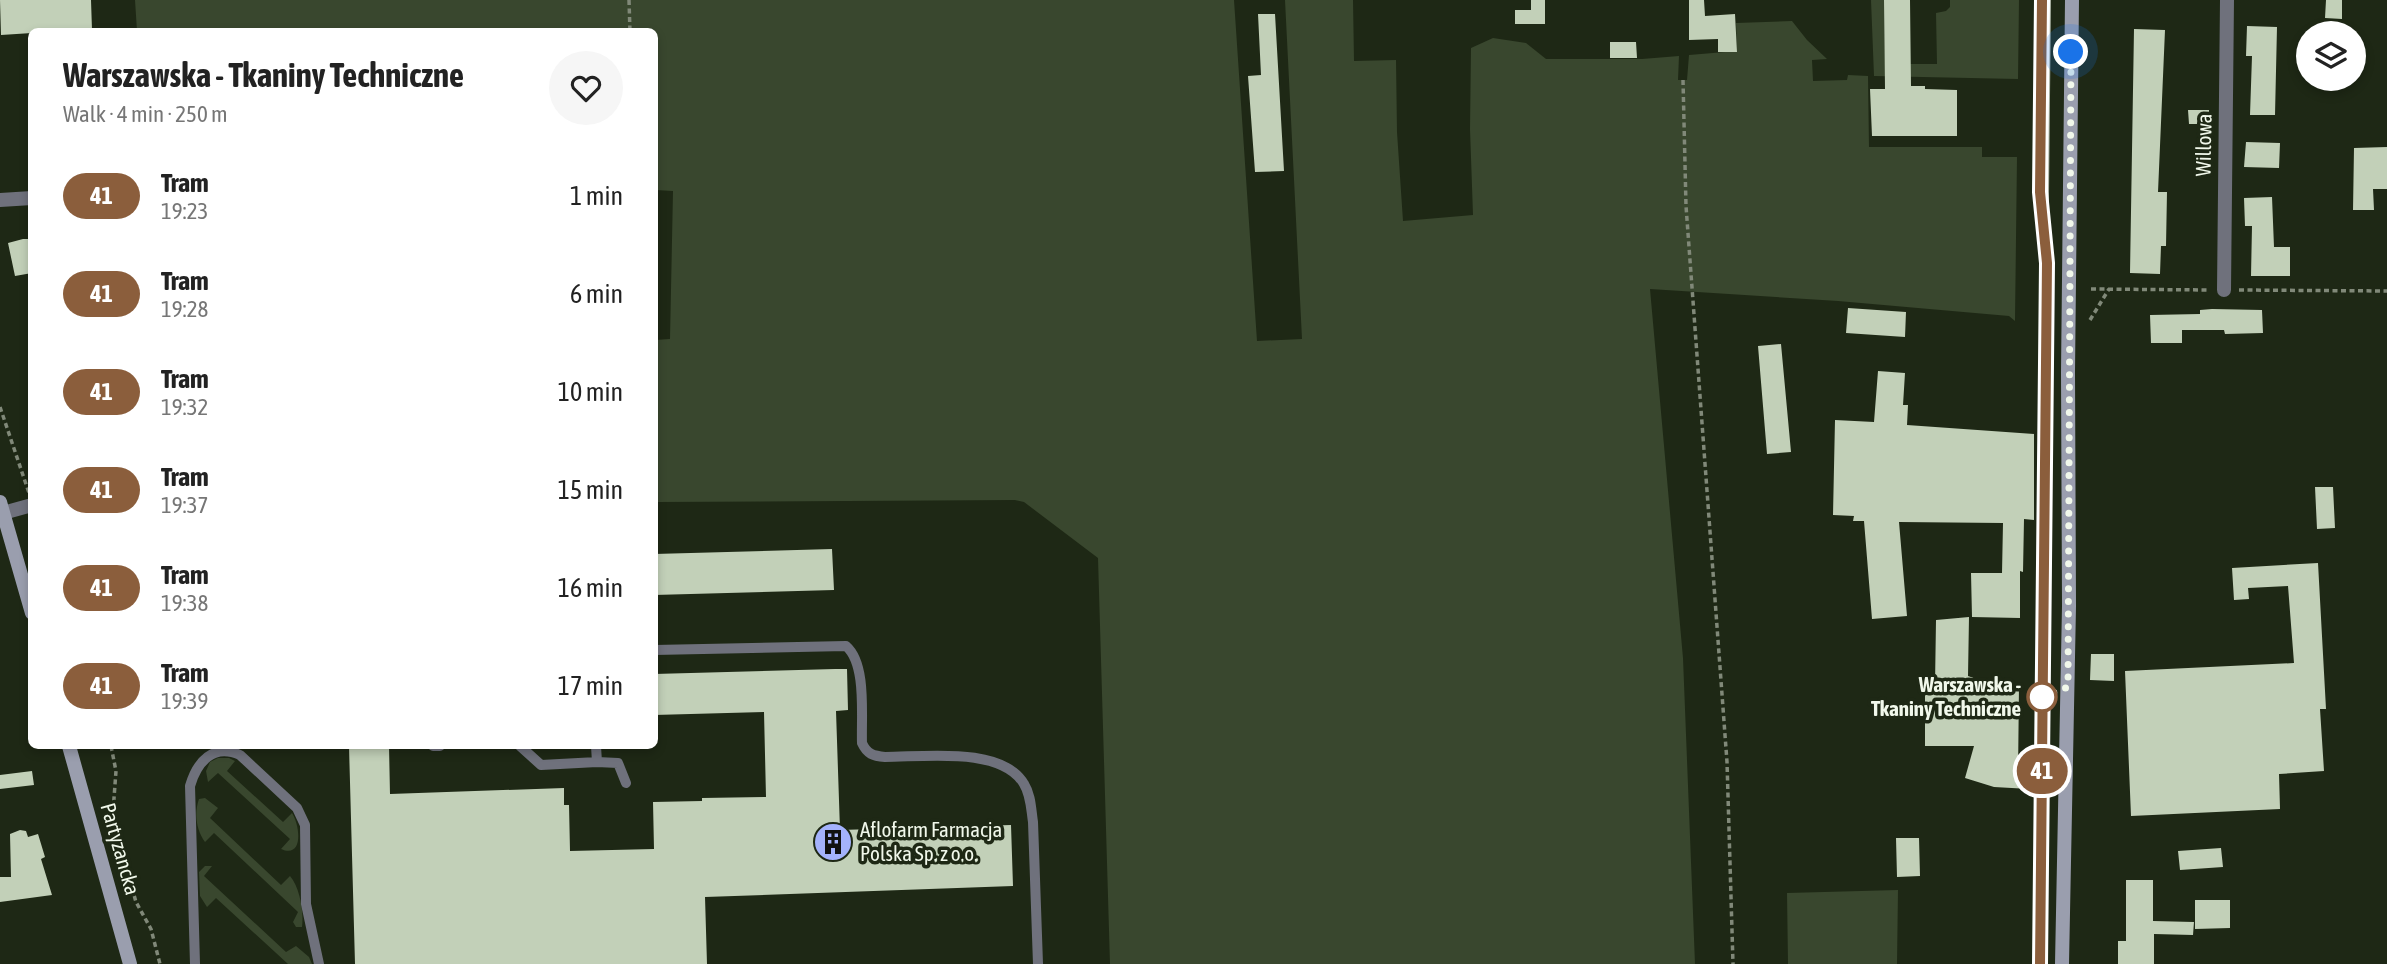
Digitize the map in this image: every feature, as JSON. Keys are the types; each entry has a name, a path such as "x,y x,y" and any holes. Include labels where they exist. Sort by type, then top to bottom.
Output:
{"main road":[{"path":"2062,964 2069,606 2068,372 2072,0"},
{"path":"2,508 28,599"},
{"name":"Partyzancka","path":"70,749 130,964"}],"street":[{"name":"Willowa","path":"2224,290 2227,0"},
{"path":"0,200 28,198"},
{"path":"2,508 28,504"}],"lane":[{"path":"658,650 846,646 853,652 859,665 862,743 866,751 873,756 885,757 980,758 1011,769 1024,784 1030,800 1038,964"},
{"path":"523,749 541,765 618,763 626,783"},
{"path":"596,749 597,762"},
{"path":"195,964 190,786 197,767 204,758 221,750 240,755 298,808 302,815 306,904 319,964"}],"path":[{"path":"629,0 630,28"},
{"path":"1683,80 1686,206 1727,762 1733,964"},
{"path":"2090,320 2109,289"},
{"path":"0,407 28,491"},
{"path":"112,749 116,771 113,811 115,828 136,902 151,929 160,964"}],"green space":[{"path":"135,0 1234,0 1257,341 1302,339 1285,0 1353,0 1354,61 1396,60 1397,132 1403,221 1473,215 1471,48 1493,38 1526,43 1546,59 1642,59 1679,56 1678,80 1687,80 1689,55 1737,51 1736,23 1792,21 1827,59 1812,60 1813,81 1847,80 1848,75 1868,76 1869,147 1982,147 1982,157 2017,157 2015,321 2009,316 1838,301 1650,289 1683,658 1695,964 1110,964 1098,558 1024,502 1015,500 658,502 658,340 670,339 673,191 658,190 658,28 137,28"},
{"path":"1871,0 1884,0 1885,64 1937,64 1936,13 1946,11 1950,7 1950,0 2019,0 2018,79 1874,76"},
{"path":"218,758 235,761 227,771 283,822 292,813 298,832 294,849 281,849 290,839 218,773 208,782 206,771 210,762"},
{"path":"205,798 218,808 210,818 281,885 290,876 300,900 302,927 296,927 293,922 298,912 214,833 205,842 196,816 199,799"},
{"path":"205,866 212,866 204,876 286,952 296,946 309,957 312,964 288,964 216,898 207,907 200,896 199,872"},
{"path":"1898,890 1897,964 1788,964 1787,893"}],"building":[{"path":"0,0 91,0 92,28 28,28 28,33 1,35"},
{"path":"1531,0 1545,0 1545,24 1515,24 1515,10 1531,10"},
{"path":"1689,0 1704,0 1705,16 1735,14 1737,52 1718,52 1718,39 1689,40"},
{"path":"1884,0 1910,0 1911,86 1957,90 1957,136 1872,136 1870,89 1885,89"},
{"path":"2326,0 2342,0 2342,19 2325,18"},
{"path":"1258,14 1275,14 1284,171 1255,172 1248,76 1261,75"},
{"path":"2247,26 2277,27 2275,115 2250,115 2252,56 2246,56"},
{"path":"2134,29 2165,30 2158,192 2167,192 2166,246 2161,246 2160,274 2130,273"},
{"path":"1610,42 1636,42 1637,58 1610,58"},
{"path":"2188,110 2209,110 2209,124 2189,124"},
{"path":"2246,142 2280,143 2279,168 2244,167"},
{"path":"2387,147 2387,189 2373,189 2374,210 2353,210 2354,148"},
{"path":"2272,197 2274,247 2290,247 2290,276 2251,276 2252,226 2245,226 2244,198"},
{"path":"28,239 28,274 15,276 8,243"},
{"path":"1848,308 1906,312 1905,337 1846,333"},
{"path":"2200,310 2262,310 2263,333 2225,334 2224,330 2182,330 2182,343 2151,343 2150,315 2200,314"},
{"path":"1781,344 1791,452 1767,454 1758,346"},
{"path":"1878,371 1905,373 1903,405 1908,405 1907,425 2034,434 2034,520 2024,519 2020,618 1972,617 1971,573 2002,573 2003,523 1899,522 1907,616 1872,619 1864,521 1853,521 1854,516 1833,515 1835,420 1874,422"},
{"path":"2315,487 2333,487 2335,528 2317,529"},
{"path":"832,549 834,590 658,595 658,554"},
{"path":"2318,563 2326,709 2320,709 2324,771 2279,774 2280,809 2131,816 2125,671 2294,663 2288,586 2248,588 2249,599 2234,600 2232,568"},
{"path":"1969,617 1968,676 1990,684 2019,685 2018,776 2046,784 2045,790 1994,787 1965,778 1974,746 1925,746 1925,685 1935,685 1936,620"},
{"path":"2091,654 2114,654 2114,681 2090,680"},
{"name":"Aflofarm Farmacja Polska Sp. z o.o.","path":"847,669 848,710 836,711 840,830 1011,825 1013,886 705,897 707,964 355,964 349,749 389,749 390,794 564,788 564,805 569,805 570,851 654,849 653,802 766,797 764,712 658,715 658,674"},
{"path":"32,771 34,785 0,789 0,775"},
{"path":"26,831 28,837 38,834 45,857 41,859 52,895 0,902 0,877 11,877 10,834"},
{"path":"1896,838 1919,838 1920,876 1897,877"},
{"path":"2221,848 2223,867 2180,870 2178,851"},
{"path":"2126,880 2153,880 2153,921 2194,922 2193,935 2154,934 2154,964 2118,964 2118,941 2126,941"},
{"path":"2195,900 2230,900 2230,928 2195,929"}],"tram line":[{"name":"41","path":"2040,964 2047,263 2040,192 2042,0"},
{"path":"2040,964 2050,0"}],"place":[{"name":"Warszawska - Tkaniny Techniczne","path":"2042,697"},
{"name":"Aflofarm Farmacja Polska Sp. z o.o.","path":"833,842"}],"route":[{"path":"2042,697 2068,687 2071,52"}]}
